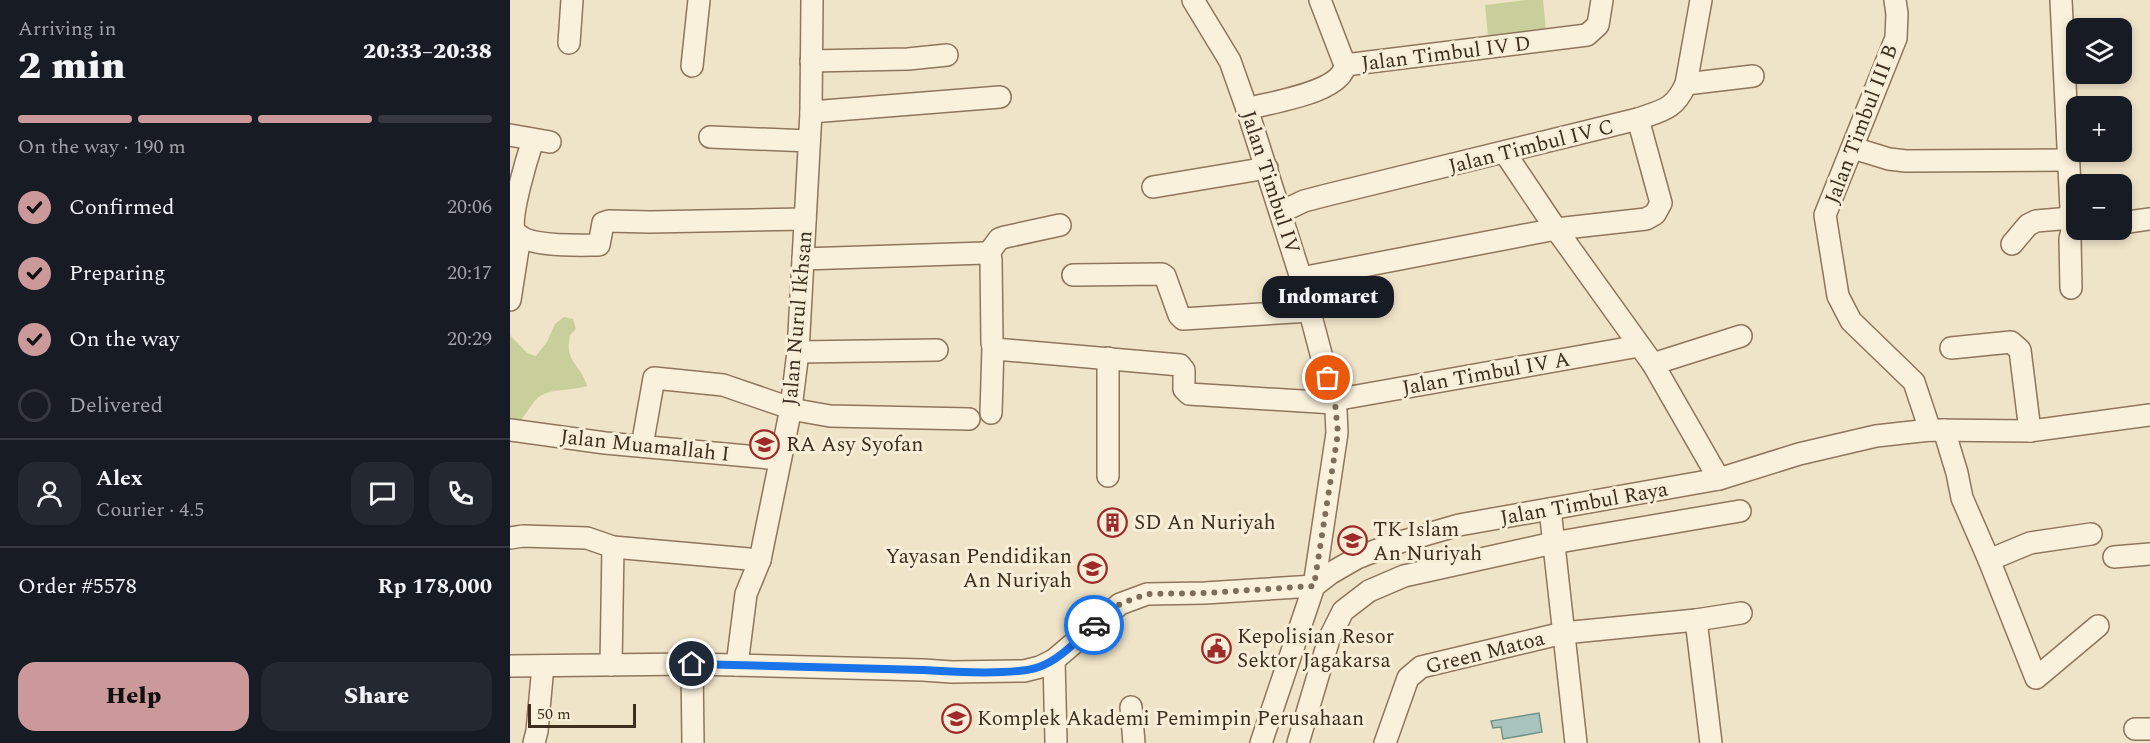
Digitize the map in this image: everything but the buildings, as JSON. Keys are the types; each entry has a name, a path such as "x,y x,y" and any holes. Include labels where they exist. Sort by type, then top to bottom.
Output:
{"street":[{"path":"569,43 572,0"},
{"path":"692,66 699,0"},
{"name":"Jalan Nurul Ikhsan","path":"737,665 746,594 760,560 791,408 798,352 811,112 812,0"},
{"name":"Jalan Timbul IV","path":"1193,0 1230,61 1267,168 1310,311 1334,402 1338,433 1314,586 1261,743"},
{"path":"1320,0 1345,65"},
{"name":"Jalan Timbul IV D","path":"1247,109 1320,90 1340,76 1345,65 1587,35 1598,25 1602,0"},
{"name":"Jalan Timbul IV C","path":"1281,212 1304,201 1506,153 1638,119 1671,107 1686,84 1701,0"},
{"name":"Jalan Timbul III B","path":"1895,0 1896,38 1826,215 1838,296 1851,321 1914,382 1958,473 1962,498 2036,678 2098,626"},
{"path":"2061,0 2066,114"},
{"path":"811,61 908,59 947,55"},
{"path":"1686,84 1753,76"},
{"path":"811,112 1000,97"},
{"path":"1301,278 1556,229 1646,219 1655,214 1661,203 1638,119"},
{"path":"510,135 541,141 514,203 511,220 514,230 520,236 552,245 602,249 601,227 603,223 609,221 805,219"},
{"path":"710,137 809,141"},
{"path":"1853,148 1889,159 1906,161 2066,160"},
{"path":"1506,153 1556,229 1653,364 1719,479"},
{"path":"1153,187 1267,168"},
{"path":"2132,221 2150,219"},
{"path":"2012,244 2028,225 2036,221 2066,225"},
{"path":"988,254 999,239 1060,225"},
{"path":"510,300 520,236"},
{"path":"2072,288 2073,240"},
{"path":"803,259 988,254"},
{"path":"988,254 991,259 992,413"},
{"path":"1073,276 1162,274 1165,276 1179,315 1183,319 1310,311"},
{"path":"1653,364 1741,336"},
{"path":"1951,348 2011,342 2020,350 2030,430"},
{"name":"Jalan Timbul IV A","path":"1108,358 1180,365 1184,370 1184,389 1189,394 1334,402 1639,346"},
{"path":"993,347 1007,351 1108,358 1108,476"},
{"path":"798,352 937,350"},
{"path":"642,446 654,378 723,385 791,408 830,416 969,419"},
{"name":"Jalan Timbul Raya","path":"1314,586 1357,558 1390,545 1459,525 1719,479 1799,454 1876,436 1937,430 2030,430 2150,415"},
{"name":"Jalan Muamallah I","path":"510,430 642,446 780,459"},
{"name":"Green Matoa","path":"1550,509 1576,743"},
{"path":"1298,743 1329,639 1343,611 1369,591 1404,576 1553,543 1740,511"},
{"path":"1989,560 2030,543 2091,534"},
{"path":"510,538 523,536 587,538 613,547 760,560"},
{"path":"611,665 613,547"},
{"path":"2114,557 2150,554"},
{"path":"510,666 692,664 952,672 1024,671 1054,660 1120,604 1147,594 1314,586"},
{"name":"Green Matoa","path":"1385,743 1408,678 1416,670 1563,633 1696,620 1741,613"},
{"path":"1696,620 1711,743"},
{"path":"1054,660 1056,741"},
{"path":"692,664 693,743"},
{"path":"534,743 543,666"},
{"path":"1131,707 1134,743"}],"green space":[{"path":"1543,0 1546,29 1488,36 1485,5"},
{"path":"564,317 573,319 576,329 570,335 569,352 587,386 545,393 532,404 515,425 510,427 510,335 527,353 536,356 547,342 555,324"}],"water":[{"path":"1539,713 1542,732 1503,739 1501,727 1493,728 1491,721"}],"way so far":[{"path":"1094,625 1120,604 1147,594 1314,586 1338,433 1335,403 1328,378"}],"place":[{"name":"Indomaret","path":"1328,378"},
{"name":"RA Asy Syofan","path":"765,444"},
{"name":"SD An Nuriyah","path":"1113,522"},
{"name":"TK Islam An Nuriyah","path":"1352,541"},
{"name":"Yayasan Pendidikan An Nuriyah","path":"1093,568"},
{"name":"Kepolisian Resor Sektor Jagakarsa","path":"1216,648"},
{"name":"Komplek Akademi Pemimpin Perusahaan","path":"956,718"}],"route":[{"path":"692,664 952,672 1024,671 1054,660 1094,625"}]}
